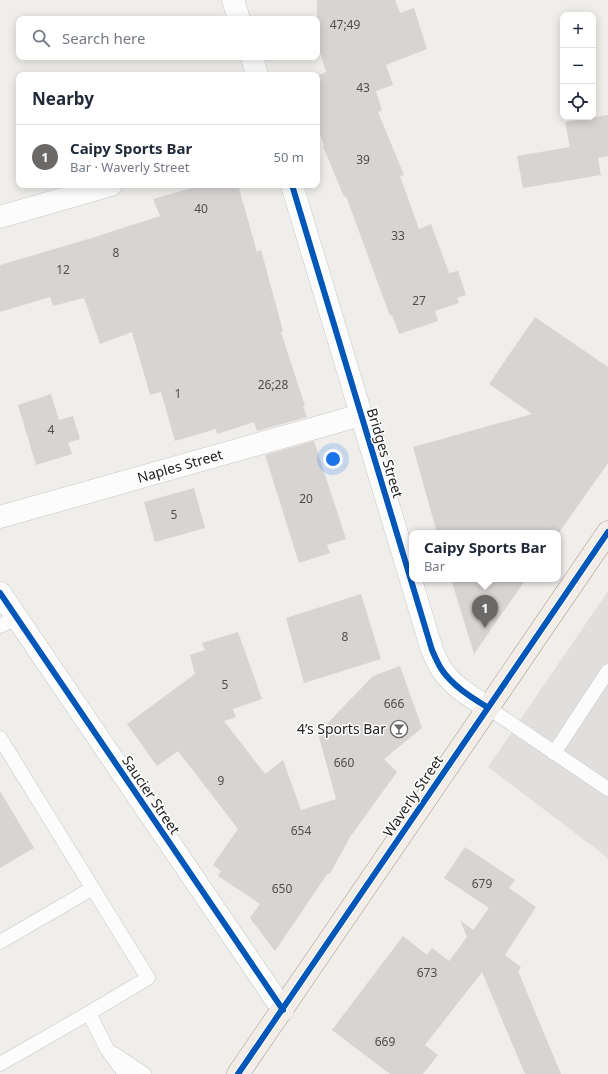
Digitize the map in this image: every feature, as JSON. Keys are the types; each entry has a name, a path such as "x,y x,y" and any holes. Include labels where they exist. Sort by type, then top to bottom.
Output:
{"main road":[{"name":"Waverly Street","path":"238,1074 608,532"}],"street":[{"path":"233,0 238,16"},
{"path":"253,60 256,72"},
{"path":"0,217 101,188"},
{"name":"Bridges Street","path":"293,188 409,575"},
{"name":"Naples Street","path":"0,517 360,415"},
{"name":"Bridges Street","path":"411,582 432,650 442,670 455,684 487,708"},
{"name":"Saucier Street","path":"0,593 8,622 283,1010"}],"lane":[{"path":"554,752 608,671"},
{"path":"487,708 608,789"},
{"path":"0,738 148,978 0,1064"},
{"path":"0,942 93,888"},
{"path":"89,1012 107,1049 125,1074"},
{"path":"107,1049 144,1074"}],"shaded area":[{"path":"608,591 608,858 488,767"}],"building":[{"path":"317,0 395,0 400,13 414,8 427,49 386,65 393,85 376,91 382,110 378,112 404,175 400,176 419,229 431,224 449,273 458,271 466,295 457,298 459,303 435,311 438,321 399,334 392,315 390,316 346,196 344,197 323,146 324,145 320,134 320,75 326,72 320,53 320,16 317,16"},
{"path":"608,115 608,156 598,158 601,175 523,188 517,156 570,147 565,122 577,120 596,120 596,117"},
{"path":"192,188 239,188 257,252 261,250 283,331 281,332 305,406 303,406 307,417 257,431 254,422 217,434 216,429 175,441 161,392 150,395 132,332 100,344 84,298 53,306 50,297 0,312 0,265 160,216 153,199"},
{"path":"535,317 608,367 608,463 561,530 436,530 413,447 532,414 489,384"},
{"path":"51,394 59,420 73,416 80,439 68,443 72,454 36,465 18,405"},
{"path":"314,441 346,539 327,545 330,553 299,563 265,455"},
{"path":"194,488 205,528 155,542 144,502"},
{"path":"452,582 524,582 474,654"},
{"path":"361,594 381,659 304,683 286,618"},
{"path":"238,632 262,699 233,709 236,717 224,721 265,774 283,760 301,810 336,799 318,733 373,676 400,666 422,728 384,759 397,772 350,837 330,874 328,873 275,951 250,918 260,904 218,876 221,871 213,865 238,829 178,751 157,766 127,724 195,674 190,655 205,650 202,643"},
{"path":"0,791 34,848 0,868"},
{"path":"465,847 515,880 509,888 536,907 505,955 521,967 518,971 561,1074 525,1074 482,972 425,1045 438,1055 423,1074 390,1074 332,1030 403,936 427,955 432,948 449,961 467,937 460,920 473,930 489,908 444,878"}],"cycle path":[{"path":"293,188 409,574"},
{"path":"238,1074 608,532"},
{"path":"412,582 432,650 441,668 451,681 487,707"},
{"path":"0,593 283,1010"}],"place":[{"name":"Caipy Sports Bar","path":"485,628"},
{"name":"4’s Sports Bar","path":"399,729"}]}
